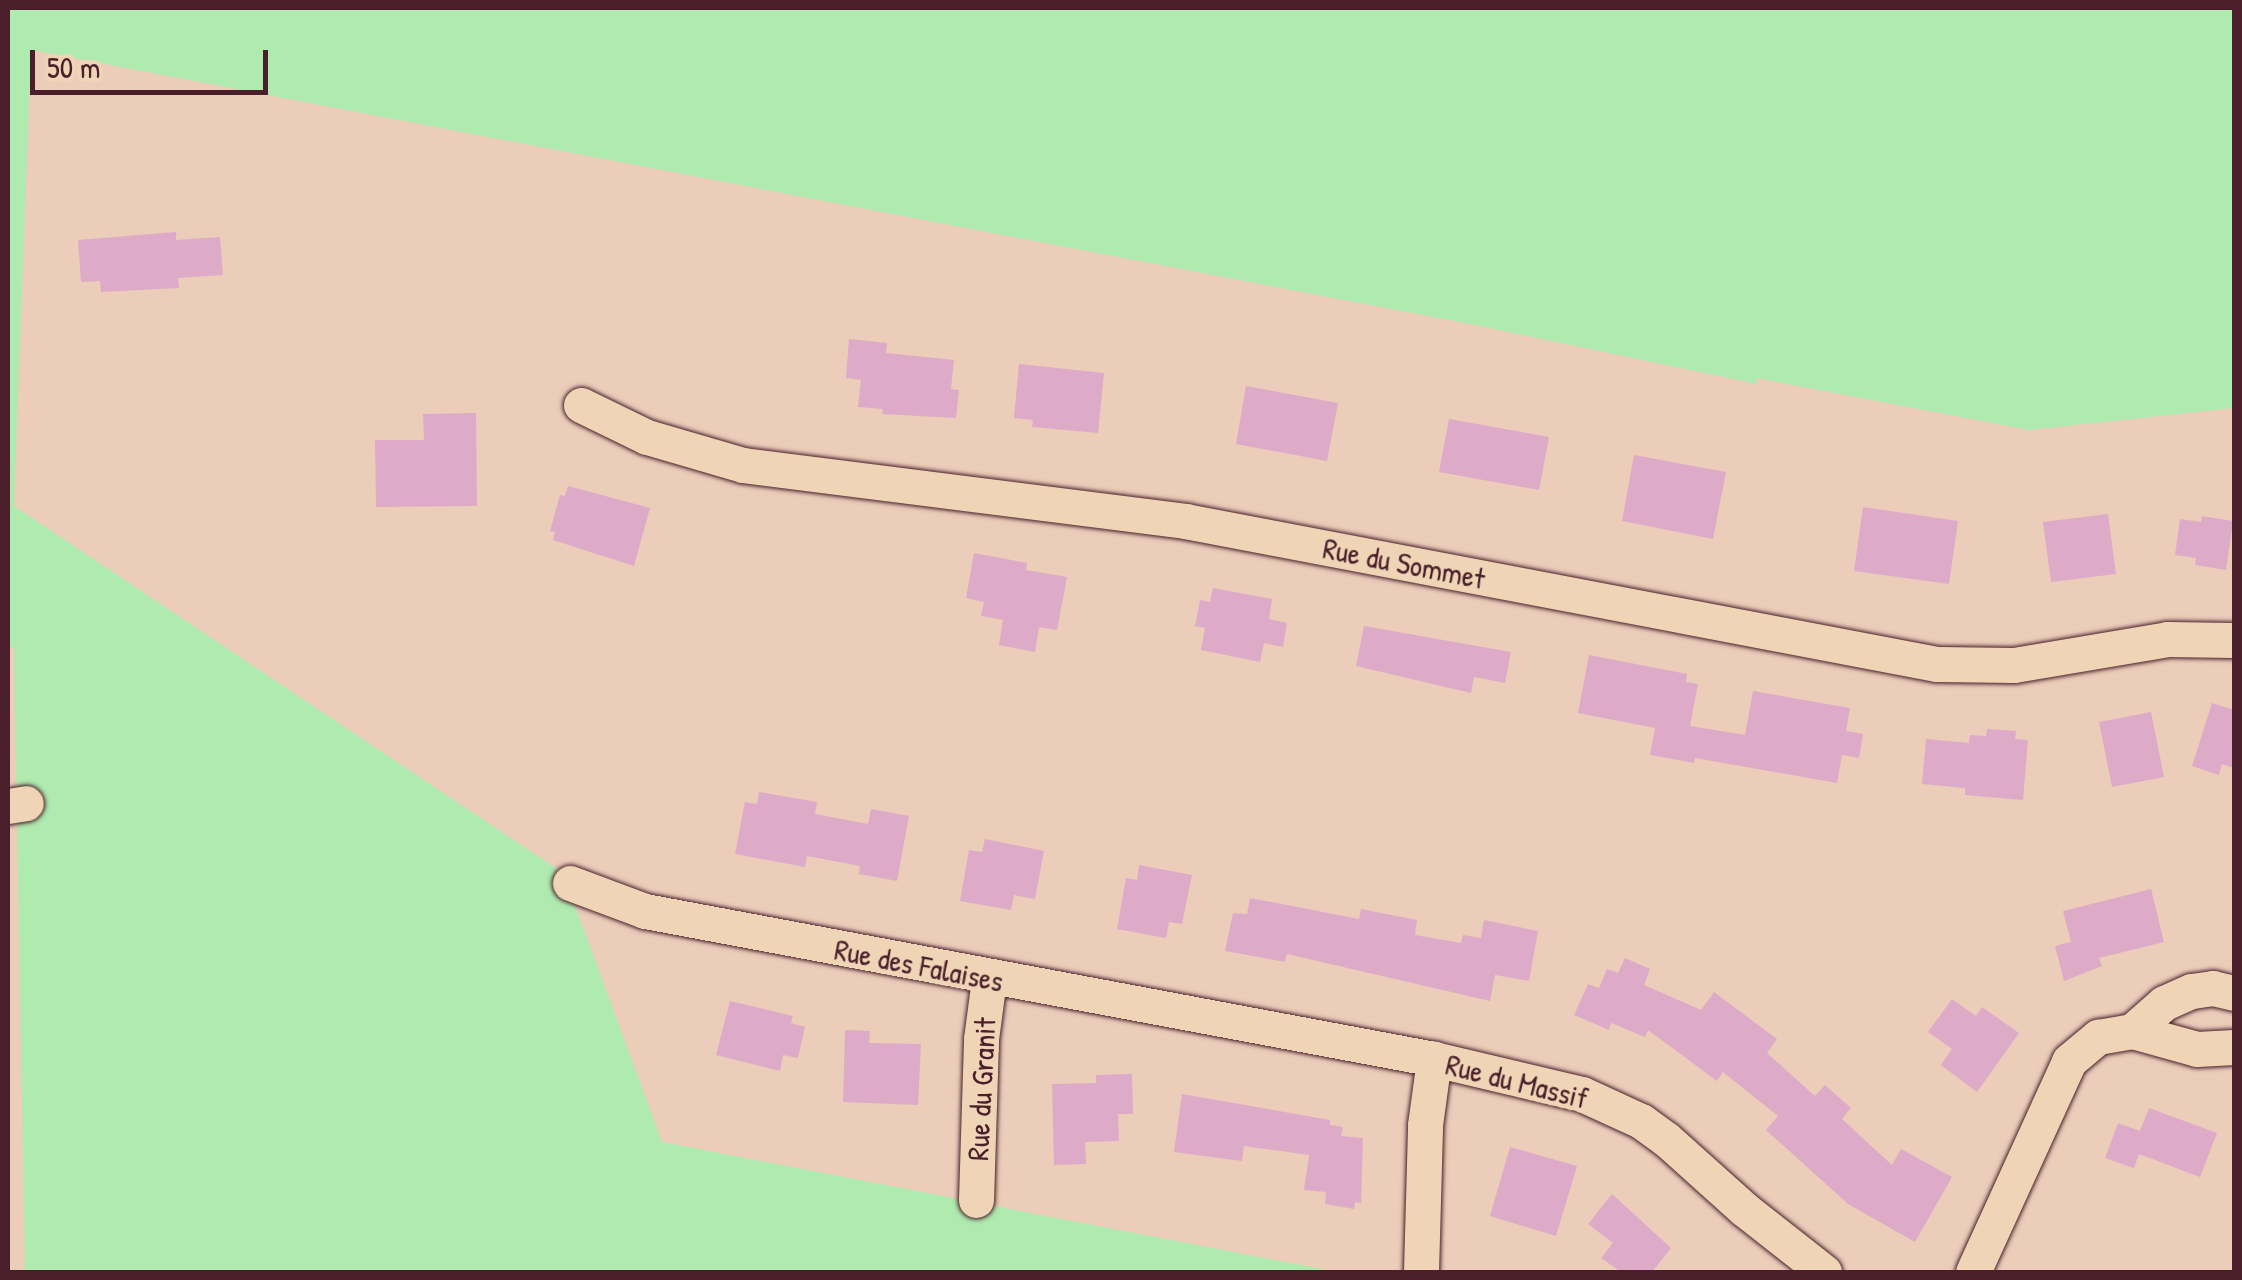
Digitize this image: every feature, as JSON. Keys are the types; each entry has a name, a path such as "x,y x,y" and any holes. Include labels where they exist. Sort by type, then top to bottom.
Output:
{"street":[{"name":"Rue du Sommet","path":"582,405 648,437 742,466 1185,521 1937,664 2014,665 2167,638 2234,640"},
{"name":"Rue des Falaises","path":"570,883 646,911 1274,1032"},
{"name":"Rue du Granit","path":"976,1200 982,1040 989,979"},
{"path":"2132,1031 2164,1003 2191,992 2214,988 2234,993"},
{"path":"1973,1272 2069,1061 2098,1037 2132,1031 2197,1049 2234,1047"},
{"name":"Rue du Massif","path":"1274,1032 1539,1081 1640,1121 1824,1272"},
{"path":"1421,1272 1425,1125 1434,1060"}],"green space":[{"path":"8,8 2234,8 2234,408 2029,430 1756,378 1757,384 1470,324 31,50 14,506 563,873 662,1142 1337,1272 25,1272 14,648 8,647"}],"building":[{"path":"176,232 176,240 220,237 223,275 178,278 179,288 101,292 100,281 81,282 78,240"},
{"path":"849,339 887,343 886,353 954,360 951,389 959,390 956,418 882,414 883,409 858,407 861,380 846,378"},
{"path":"1019,364 1104,373 1098,433 1032,427 1033,420 1014,418"},
{"path":"1246,386 1338,403 1327,461 1236,444"},
{"path":"476,413 477,506 376,507 375,440 424,440 423,414"},
{"path":"1449,419 1549,437 1539,490 1439,472"},
{"path":"1634,455 1726,472 1713,539 1622,521"},
{"path":"568,486 650,508 634,566 553,540 555,532 550,531 560,495 565,496"},
{"path":"1863,507 1958,521 1949,584 1854,571"},
{"path":"2108,514 2116,574 2051,582 2043,522"},
{"path":"2202,516 2233,521 2226,570 2195,565 2196,558 2175,555 2180,519 2201,522"},
{"path":"974,553 1027,563 1026,570 1067,577 1057,630 1039,627 1035,652 999,645 1003,620 981,616 984,602 966,598"},
{"path":"1213,588 1272,599 1269,619 1287,623 1283,647 1264,643 1260,662 1201,650 1205,628 1195,626 1200,600 1210,602"},
{"path":"1364,626 1511,652 1505,683 1474,677 1471,693 1356,666"},
{"path":"1589,655 1687,674 1686,682 1698,684 1690,726 1745,735 1753,691 1850,708 1846,731 1863,734 1859,758 1842,755 1837,783 1695,758 1694,763 1650,755 1655,728 1578,713"},
{"path":"2212,703 2234,710 2234,768 2222,764 2219,775 2192,766"},
{"path":"2151,712 2164,777 2112,787 2099,722"},
{"path":"1987,729 2016,731 2015,739 2028,740 2023,800 1965,795 1965,788 1922,784 1926,739 1969,743 1970,735 1986,736"},
{"path":"759,792 817,802 815,814 868,824 871,809 909,816 897,881 859,874 860,866 807,856 805,867 735,854 745,802 757,804"},
{"path":"985,839 1044,851 1035,899 1014,895 1011,910 960,901 969,850 982,852"},
{"path":"1139,865 1192,875 1182,924 1169,922 1166,938 1117,929 1126,878 1137,880"},
{"path":"2151,889 2164,942 2099,958 2102,966 2064,981 2055,946 2071,942 2063,911"},
{"path":"1250,898 1359,919 1361,909 1417,920 1415,935 1461,943 1463,935 1481,938 1484,920 1538,931 1529,981 1495,975 1490,1001 1287,954 1285,962 1225,951 1233,913 1247,914"},
{"path":"1625,958 1650,969 1644,985 1701,1010 1714,992 1777,1039 1767,1053 1815,1096 1825,1085 1851,1108 1842,1119 1892,1165 1901,1149 1952,1177 1915,1242 1848,1204 1766,1130 1778,1116 1723,1072 1717,1081 1648,1030 1645,1037 1611,1023 1609,1030 1574,1015 1588,984 1599,988 1607,969 1618,973"},
{"path":"1952,999 1976,1016 1982,1007 2019,1033 1977,1092 1941,1065 1952,1049 1928,1032"},
{"path":"730,1001 793,1016 791,1023 805,1027 798,1058 783,1055 780,1071 716,1055"},
{"path":"845,1030 870,1031 869,1043 921,1044 918,1105 843,1102"},
{"path":"1132,1074 1133,1114 1118,1114 1119,1141 1085,1142 1086,1164 1054,1165 1052,1084 1096,1083 1096,1075"},
{"path":"1182,1094 1330,1120 1330,1125 1343,1127 1341,1136 1363,1138 1361,1203 1355,1202 1354,1209 1325,1204 1326,1192 1304,1190 1309,1155 1244,1146 1242,1161 1174,1152"},
{"path":"2149,1108 2217,1133 2200,1177 2139,1154 2134,1168 2105,1158 2118,1123 2140,1131"},
{"path":"1510,1147 1577,1166 1556,1236 1490,1216"},
{"path":"1612,1194 1671,1248 1652,1272 1621,1272 1601,1258 1613,1243 1588,1224"}]}
